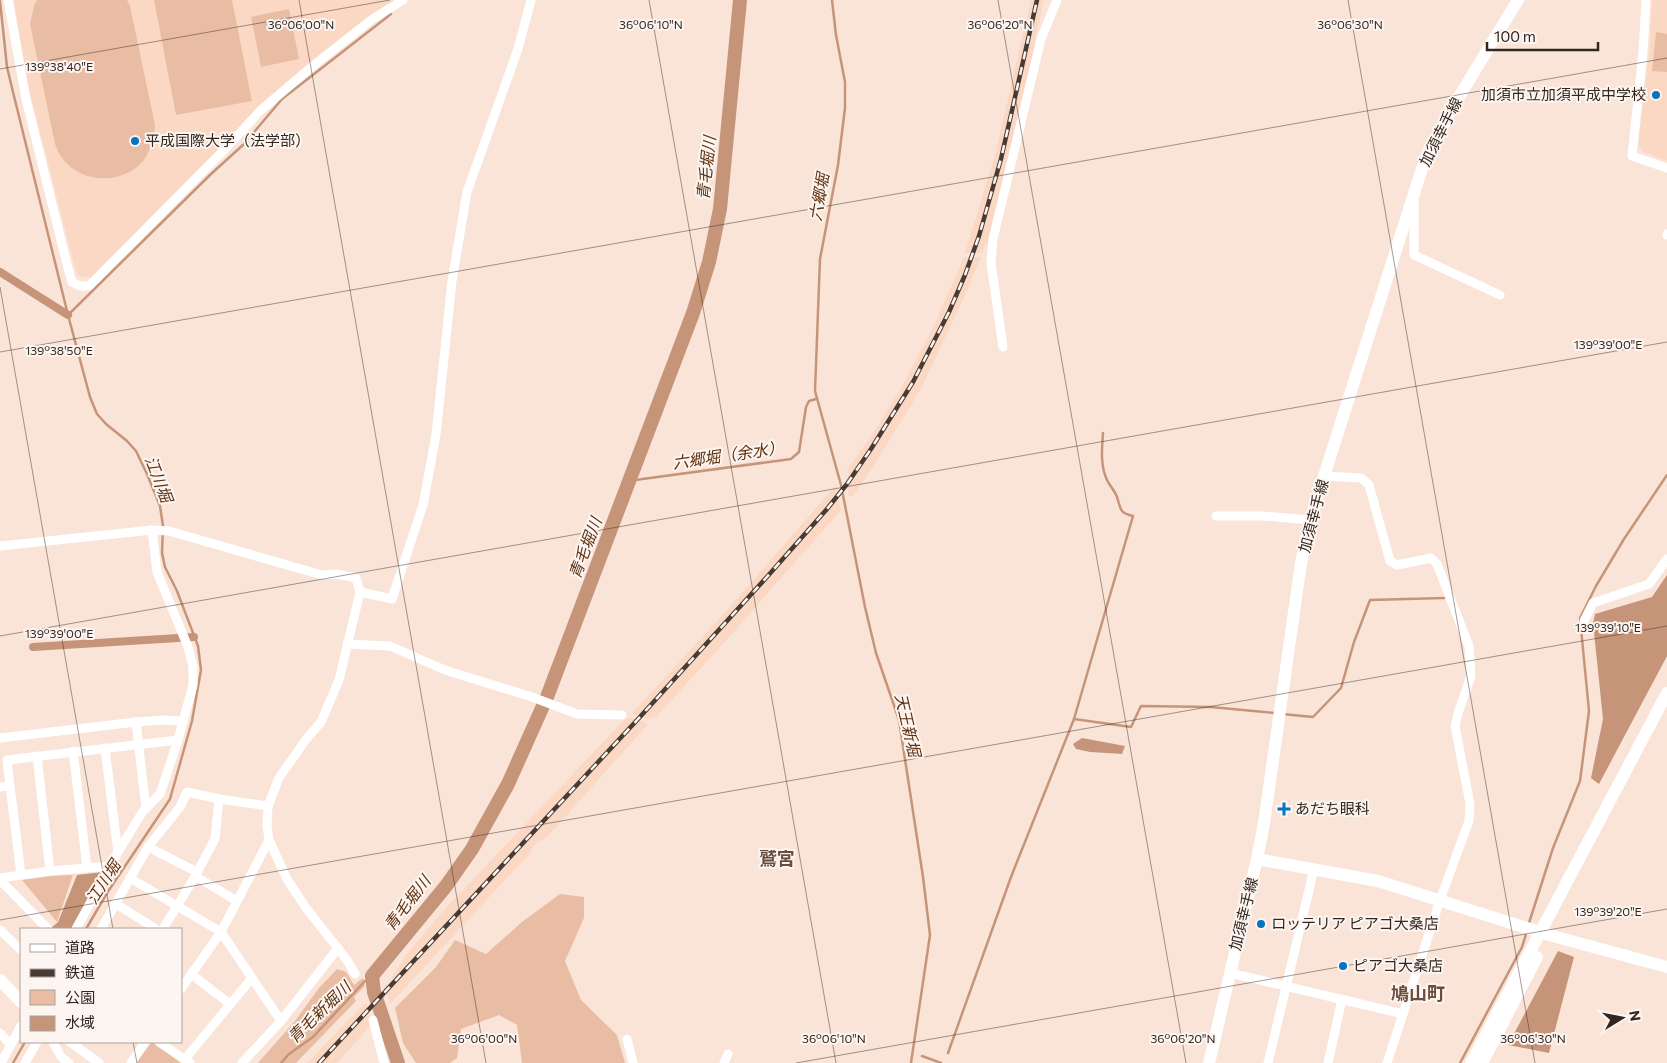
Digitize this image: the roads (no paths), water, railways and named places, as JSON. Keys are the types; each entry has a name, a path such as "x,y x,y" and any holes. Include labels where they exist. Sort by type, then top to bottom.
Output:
{"street":[{"path":"8,0 26,99 68,268 72,282 80,286 89,286 225,149 261,110 371,20 403,0"},
{"path":"360,592 392,599 424,505 436,435 452,281 467,192 518,49 530,0"},
{"path":"1003,347 991,263 993,239 1041,39 1057,0"},
{"name":"加須幸手線","path":"1209,1063 1257,859 1271,780 1303,554 1310,520 1426,156 1452,108 1518,0"},
{"path":"1646,0 1643,52 1632,156 1667,168"},
{"path":"1414,192 1414,255 1500,295"},
{"path":"1324,476 1361,478 1369,485 1390,561 1397,565 1431,558 1437,564 1469,646 1471,676 1459,710 1456,726 1470,804 1469,822 1440,900 1387,1063"},
{"path":"1216,516 1263,516 1310,520"},
{"path":"77,928 118,852 146,809 160,794 178,740 193,685 193,666 188,647 157,572 152,530"},
{"path":"0,546 152,530 170,531 322,576 336,574 356,578 360,592 339,680 321,722 307,738 279,778 268,806 267,825 270,840 288,879 306,908 347,960 355,974"},
{"path":"1584,621 1593,603 1649,584 1667,559"},
{"path":"347,644 390,646 445,670 581,714 622,715"},
{"path":"1482,1063 1667,693"},
{"path":"1471,1063 1545,934 1667,709"},
{"path":"0,738 136,722 183,721"},
{"path":"136,722 146,809"},
{"path":"21,875 7,760 178,740"},
{"path":"105,748 118,852"},
{"path":"73,751 87,868"},
{"path":"37,756 50,870"},
{"path":"0,787 10,786"},
{"path":"102,928 148,847 180,807 187,792 268,806"},
{"path":"164,928 178,906 215,838 219,799"},
{"path":"230,1004 187,976 220,932 270,840"},
{"path":"148,847 237,900"},
{"path":"1257,859 1378,881 1545,934 1667,967"},
{"path":"0,879 50,870 111,866"},
{"path":"1268,1063 1314,869"},
{"path":"130,878 220,932 280,1021"},
{"path":"0,879 47,928"},
{"path":"116,904 154,928"},
{"path":"0,930 20,949"},
{"path":"242,1063 280,1021 338,948"},
{"path":"1230,973 1403,1014"},
{"path":"161,1043 188,1061 230,1004 252,978"},
{"path":"0,980 20,1001"},
{"path":"1328,1063 1342,999"},
{"path":"373,1020 379,1050 384,1063"},
{"path":"1,1063 20,1028"},
{"path":"0,1033 10,1044"},
{"path":"627,1039 633,1063"},
{"path":"25,1063 36,1043"},
{"path":"54,1043 61,1057 68,1063"},
{"path":"71,1043 99,1063"},
{"path":"131,1063 144,1043"}],"water":[{"path":"1667,575 1667,656 1599,784 1591,778 1603,719 1593,623 1595,614 1652,597"},
{"path":"1082,738 1125,746 1122,754 1076,749 1073,744"},
{"path":"103,872 72,928 51,928 58,922 77,875"},
{"path":"1558,951 1574,957 1549,1053 1508,1045"}],"waterway":[{"name":"青毛堀川","path":"398,1063 374,992 372,976 446,886 472,849 508,784 547,697 693,313 709,262 720,209 740,0"},
{"name":"天王新堀","path":"832,0 836,35 845,82 845,108 838,165 820,259 815,391 841,485 876,653 899,720 923,877 930,935 911,1063"},
{"name":"江川堀","path":"0,1 7,67 90,397 97,414 136,451 147,474 160,506 163,526 162,553 165,567 177,591 198,646 201,670 192,721 170,799 107,893 87,928"},
{"path":"68,315 244,144 282,99 391,14"},
{"path":"0,272 68,315"},
{"name":"六郷堀（余水）","path":"629,478 635,480 791,459 799,452 806,407 809,401 816,399"},
{"path":"1074,719 1133,516 1121,510 1103,469 1103,433"},
{"path":"1529,923 1553,848 1580,781 1589,711 1580,618 1596,586 1624,539 1667,475"},
{"path":"1282,714 1313,717 1341,688 1354,642 1370,600 1444,598"},
{"path":"33,647 194,637"},
{"path":"948,1053 1011,877 1074,719 1131,727 1141,706 1211,707 1274,713"},
{"path":"1460,1063 1522,947 1527,931"},
{"name":"青毛新堀川","path":"281,1063 289,1054 313,1037 365,981 372,976"},
{"name":"江川堀","path":"13,1063 24,1043"},
{"path":"922,1056 941,1063"}],"railway":[{"path":"319,1063 766,578 827,509 871,449 913,382 949,312 965,275 979,236 1001,159 1037,0"}],"place":[{"name":"加須市立加須平成中学校","path":"1656,95"},
{"name":"平成国際大学（法学部）","path":"135,141"},
{"name":"あだち眼科","path":"1284,809"},
{"name":"ロッテリア ピアゴ大桑店","path":"1261,924"},
{"name":"ピアゴ大桑店","path":"1343,966"}],"district":[{"name":"鷲宮","path":"777,859"},
{"name":"鳩山町","path":"1418,994"}],"water label":[{"name":"六郷堀","path":"819,197"}]}
